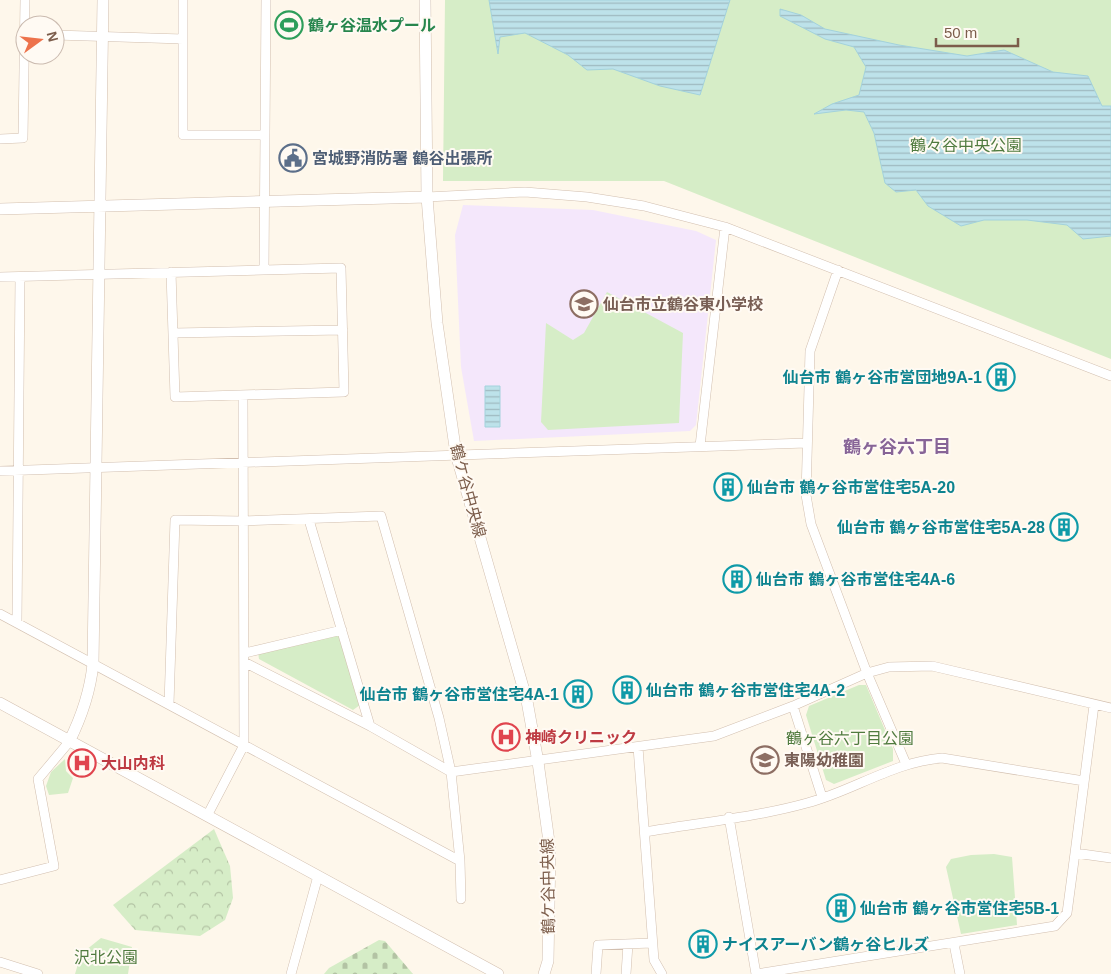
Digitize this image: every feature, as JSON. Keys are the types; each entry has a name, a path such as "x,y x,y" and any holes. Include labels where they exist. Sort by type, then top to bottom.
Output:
{"street":[{"path":"25,0 25,15"},
{"path":"0,880 54,866 38,779 69,742 82,716 91,691 97,468 103,0"},
{"path":"183,0 182,135 265,135"},
{"path":"264,270 266,0"},
{"name":"鶴ケ谷中央線","path":"425,0 427,197 437,323 456,454 527,701 538,762 550,849 548,961 544,974"},
{"path":"65,35 183,38"},
{"path":"0,139 23,138 24,65"},
{"path":"0,209 427,197 525,192 588,197 644,206 725,227 1111,376"},
{"path":"700,446 725,227"},
{"path":"0,277 20,277 100,274 172,272 341,268 344,392 175,397 172,272"},
{"path":"838,270 810,351 806,495 811,524 867,673 906,764"},
{"path":"17,622 20,470 20,277"},
{"path":"173,333 343,330"},
{"path":"207,816 244,745 244,395"},
{"path":"0,471 806,443"},
{"path":"169,704 175,520 243,522 382,516 439,718 451,772 460,861 461,899"},
{"path":"309,520 370,726"},
{"path":"0,614 460,861"},
{"path":"245,658 342,630"},
{"path":"245,658 451,772 538,762 714,736 793,706 867,673 889,667 932,666 1111,708"},
{"path":"0,703 498,974"},
{"path":"729,817 756,974 954,944 1056,926 1067,913 1094,705"},
{"path":"793,706 822,797"},
{"path":"638,747 652,943 654,960 662,974"},
{"path":"645,832 808,803 906,764 942,758 1084,781"},
{"path":"1075,853 1111,858"},
{"path":"291,974 318,876"},
{"path":"596,974 598,946 652,943"},
{"path":"626,974 628,944"},
{"path":"954,944 960,974"},
{"path":"0,962 38,974"}],"shaded area":[{"name":"仙台市立鶴谷東小学校","path":"463,205 593,210 696,231 716,240 696,425 690,431 474,441 461,367 455,235"}],"green space":[{"name":"鶴々谷中央公園","path":"445,0 1111,0 1111,359 664,181 443,181"},
{"path":"607,292 683,333 679,423 548,430 541,422 546,323 573,340 584,333"},
{"path":"339,634 360,705 353,710 259,659 258,652"},
{"name":"鶴ヶ谷六丁目公園","path":"859,685 866,685 893,749 893,761 834,784 826,780 806,715 809,706"},
{"path":"65,759 66,771 73,778 68,793 49,795 46,786 51,772"},
{"path":"214,829 230,866 233,898 225,920 200,936 135,930 113,905"},
{"path":"994,854 1012,857 1017,925 961,934 946,867 951,859 971,855"},
{"name":"沢北公園","path":"101,938 132,947 128,974 75,974 81,954"},
{"path":"379,940 385,941 413,974 324,974 329,968"}],"water":[{"path":"489,0 730,0 700,95 660,86 613,69 587,70 568,55 525,33 500,37 498,54"},
{"path":"780,9 801,15 825,29 899,45 967,56 1004,50 1053,72 1088,76 1102,106 1111,106 1111,236 1083,239 1067,225 1027,220 984,220 961,226 928,206 916,190 896,192 885,183 874,133 864,112 846,110 814,114 832,104 859,95 866,67 854,47 825,39 780,16"},
{"path":"485,386 500,386 500,427 485,427"}],"place":[{"name":"鶴ヶ谷温水プール","path":"289,25"},
{"name":"宮城野消防署 鶴谷出張所","path":"293,158"},
{"name":"仙台市立鶴谷東小学校","path":"584,304"},
{"name":"仙台市 鶴ヶ谷市営団地9A-1","path":"1001,377"},
{"name":"仙台市 鶴ヶ谷市営住宅5A-20","path":"728,487"},
{"name":"仙台市 鶴ヶ谷市営住宅5A-28","path":"1064,527"},
{"name":"仙台市 鶴ヶ谷市営住宅4A-6","path":"737,579"},
{"name":"仙台市 鶴ヶ谷市営住宅4A-2","path":"627,690"},
{"name":"仙台市 鶴ヶ谷市営住宅4A-1","path":"578,694"},
{"name":"神崎クリニック","path":"506,737"},
{"name":"東陽幼稚園","path":"765,760"},
{"name":"大山内科","path":"82,763"},
{"name":"仙台市 鶴ヶ谷市営住宅5B-1","path":"841,908"},
{"name":"ナイスアーバン鶴ヶ谷ヒルズ","path":"703,944"}],"district":[{"name":"鶴ヶ谷六丁目","path":"897,447"}]}
